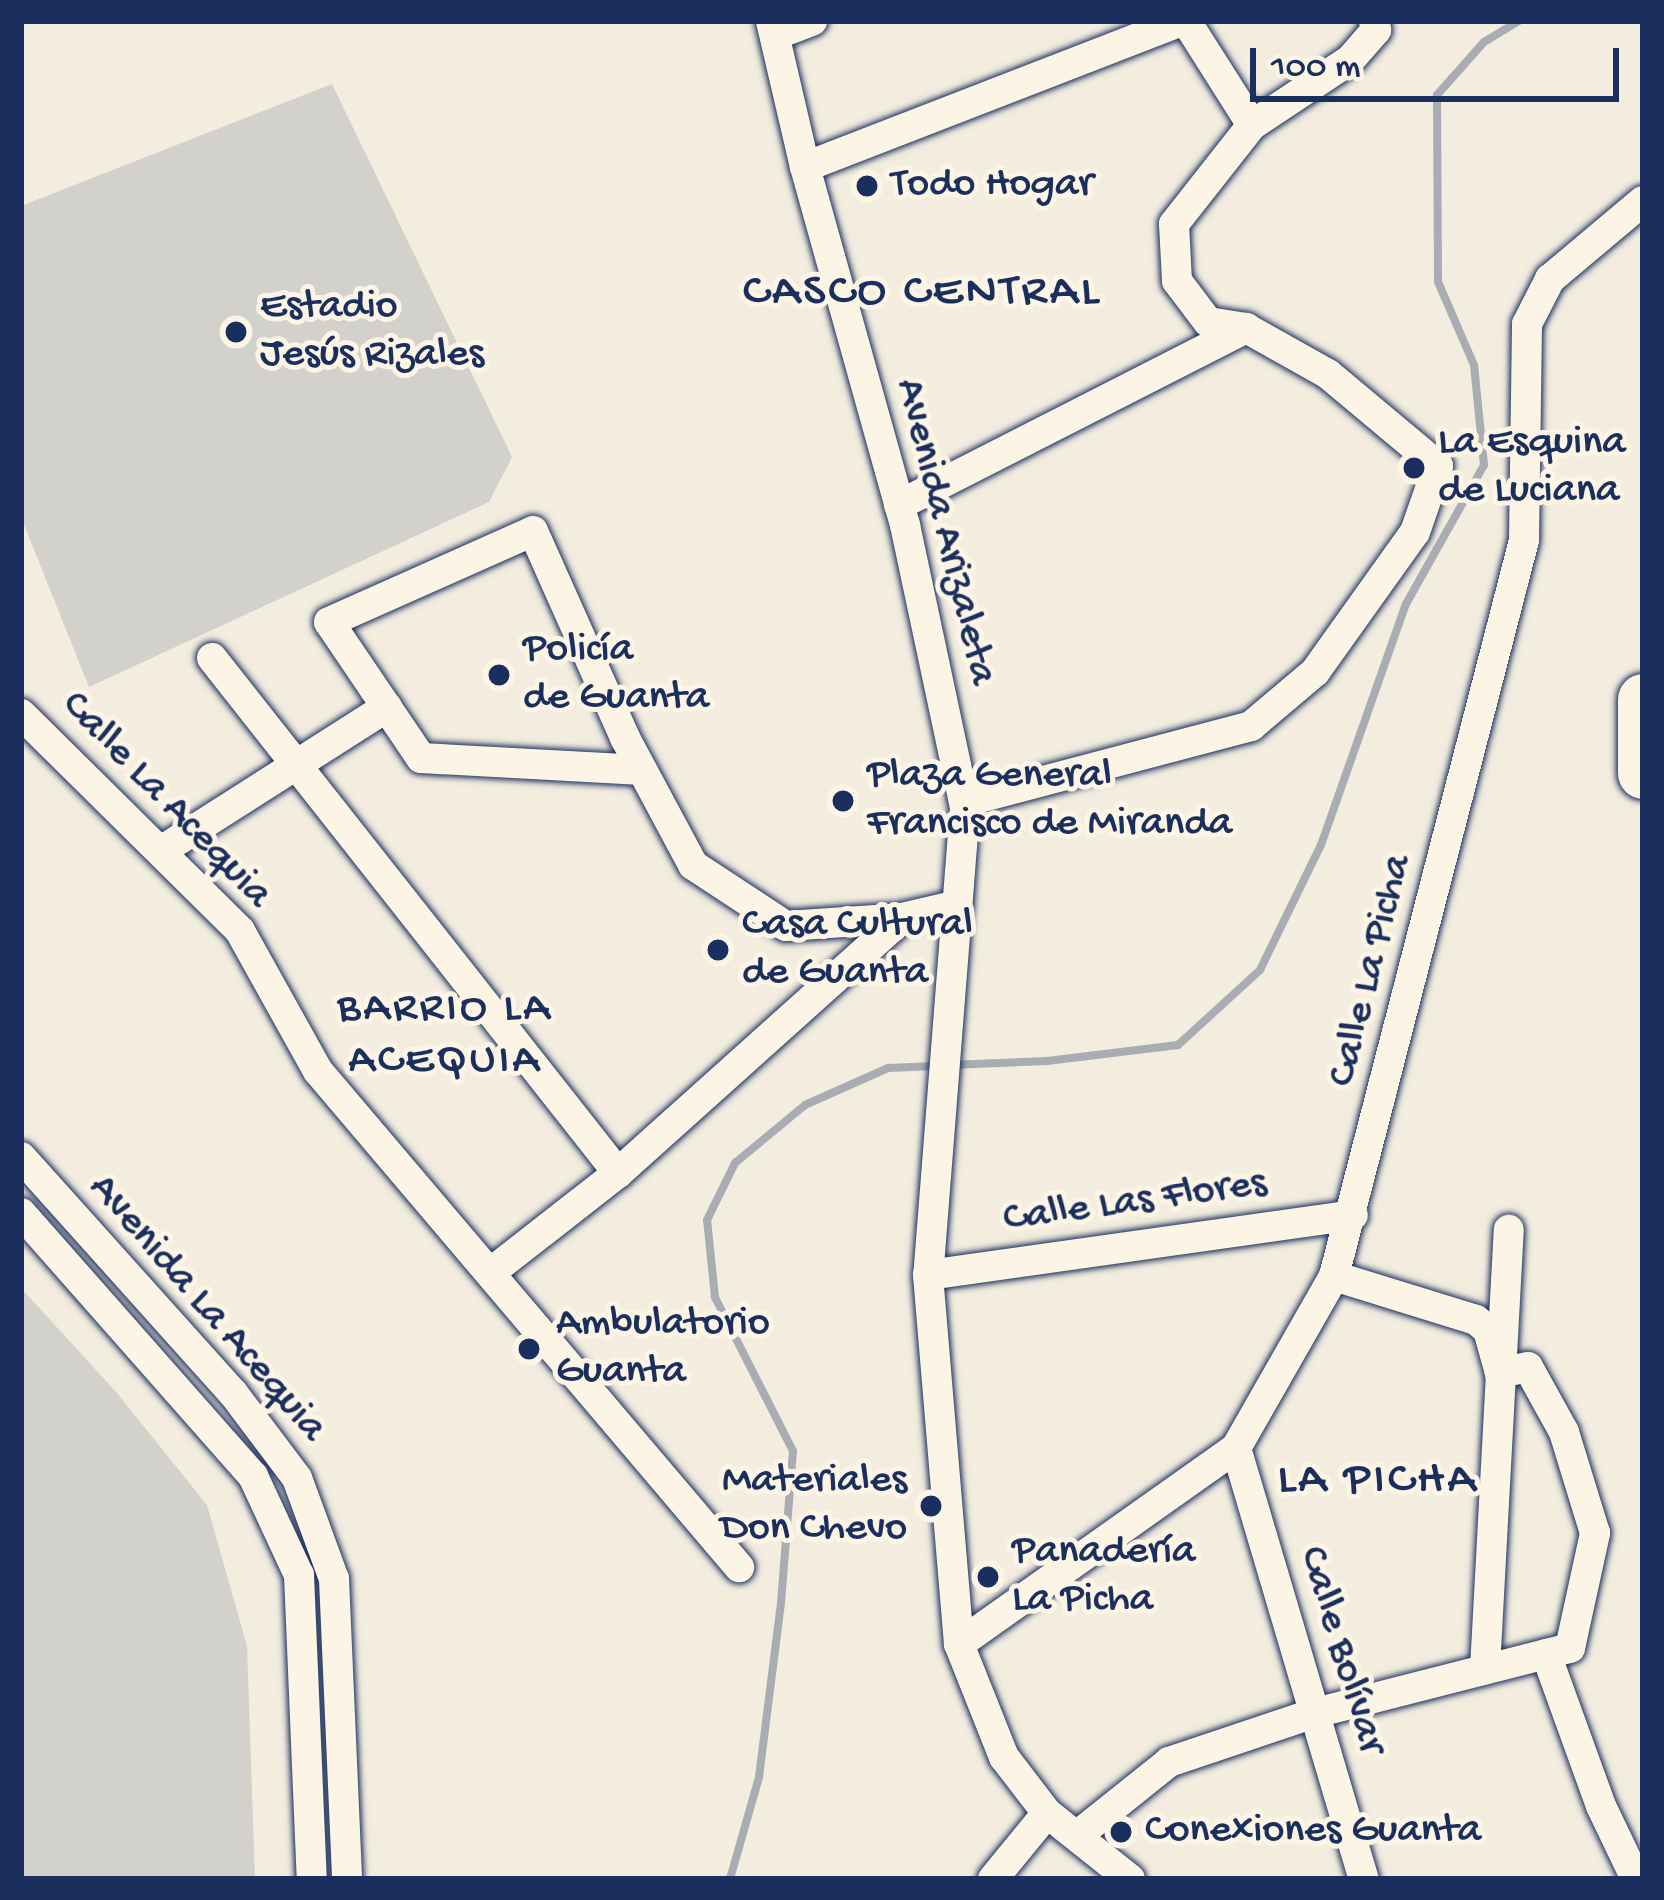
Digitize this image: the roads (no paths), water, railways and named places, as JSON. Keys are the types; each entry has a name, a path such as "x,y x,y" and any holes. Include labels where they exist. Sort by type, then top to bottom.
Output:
{"highway":[{"path":"1643,699 1643,773"}],"street":[{"path":"773,28 812,21"},
{"path":"806,167 1184,21 1252,125"},
{"path":"964,802 1251,726 1315,672 1415,532 1438,466 1328,374 1246,328 1208,322 1177,281 1174,224 1252,125 1350,60 1376,30 1374,21"},
{"name":"Avenida Arizaleta","path":"773,28 899,505 964,802 953,999 928,1275"},
{"name":"Calle La Picha","path":"958,1644 1236,1448 1334,1276 1354,1215 1524,540 1527,324 1550,279 1643,201"},
{"path":"899,505 1246,328"},
{"path":"642,770 421,758 329,622 533,531 642,770 692,865 786,926 902,918 958,905"},
{"path":"212,658 618,1173"},
{"path":"160,851 387,707"},
{"name":"Calle La Acequia","path":"21,714 240,932 318,1071 740,1567"},
{"path":"490,1273 618,1173 902,918"},
{"name":"Avenida La Acequia","path":"21,1157 232,1394 297,1478 334,1579 347,1879"},
{"name":"Avenida La Acequia","path":"21,1213 253,1476 298,1575 312,1879"},
{"name":"Calle Las Flores","path":"928,1275 1354,1215"},
{"path":"1485,1669 1509,1230"},
{"path":"928,1275 958,1644 1004,1757 1047,1813 1130,1879"},
{"path":"1334,1276 1477,1320 1488,1330 1500,1373"},
{"path":"1078,1835 1169,1762 1315,1712 1570,1648 1595,1533 1564,1432 1528,1367 1500,1373"},
{"name":"Calle Bolívar","path":"1236,1448 1364,1879"},
{"path":"1546,1654 1601,1806 1636,1879"},
{"path":"993,1879 1047,1813"}],"waterway":[{"path":"950,1065 1047,1061 1178,1045 1260,970 1321,845 1406,604 1484,465 1474,365 1438,282 1437,95 1484,42 1519,21"},
{"path":"730,1879 759,1777 781,1603 793,1451 715,1297 707,1220 735,1163 805,1105 888,1068 935,1066"}],"place":[{"name":"Todo Hogar","path":"867,186"},
{"name":"Estadio Jesús Rizales","path":"236,332"},
{"name":"La Esquina de Luciana","path":"1414,468"},
{"name":"Policía de Guanta","path":"499,675"},
{"name":"Plaza General Francisco de Miranda","path":"843,801"},
{"name":"Casa Cultural de Guanta","path":"718,950"},
{"name":"Ambulatorio Guanta","path":"529,1349"},
{"name":"Materiales Don Chevo","path":"931,1506"},
{"name":"Panadería La Picha","path":"988,1577"},
{"name":"Conexiones Guanta","path":"1121,1832"}],"district":[{"name":"CASCO CENTRAL","path":"922,294"},
{"name":"BARRIO LA ACEQUIA","path":"445,1036"},
{"name":"LA PICHA","path":"1378,1482"}]}
